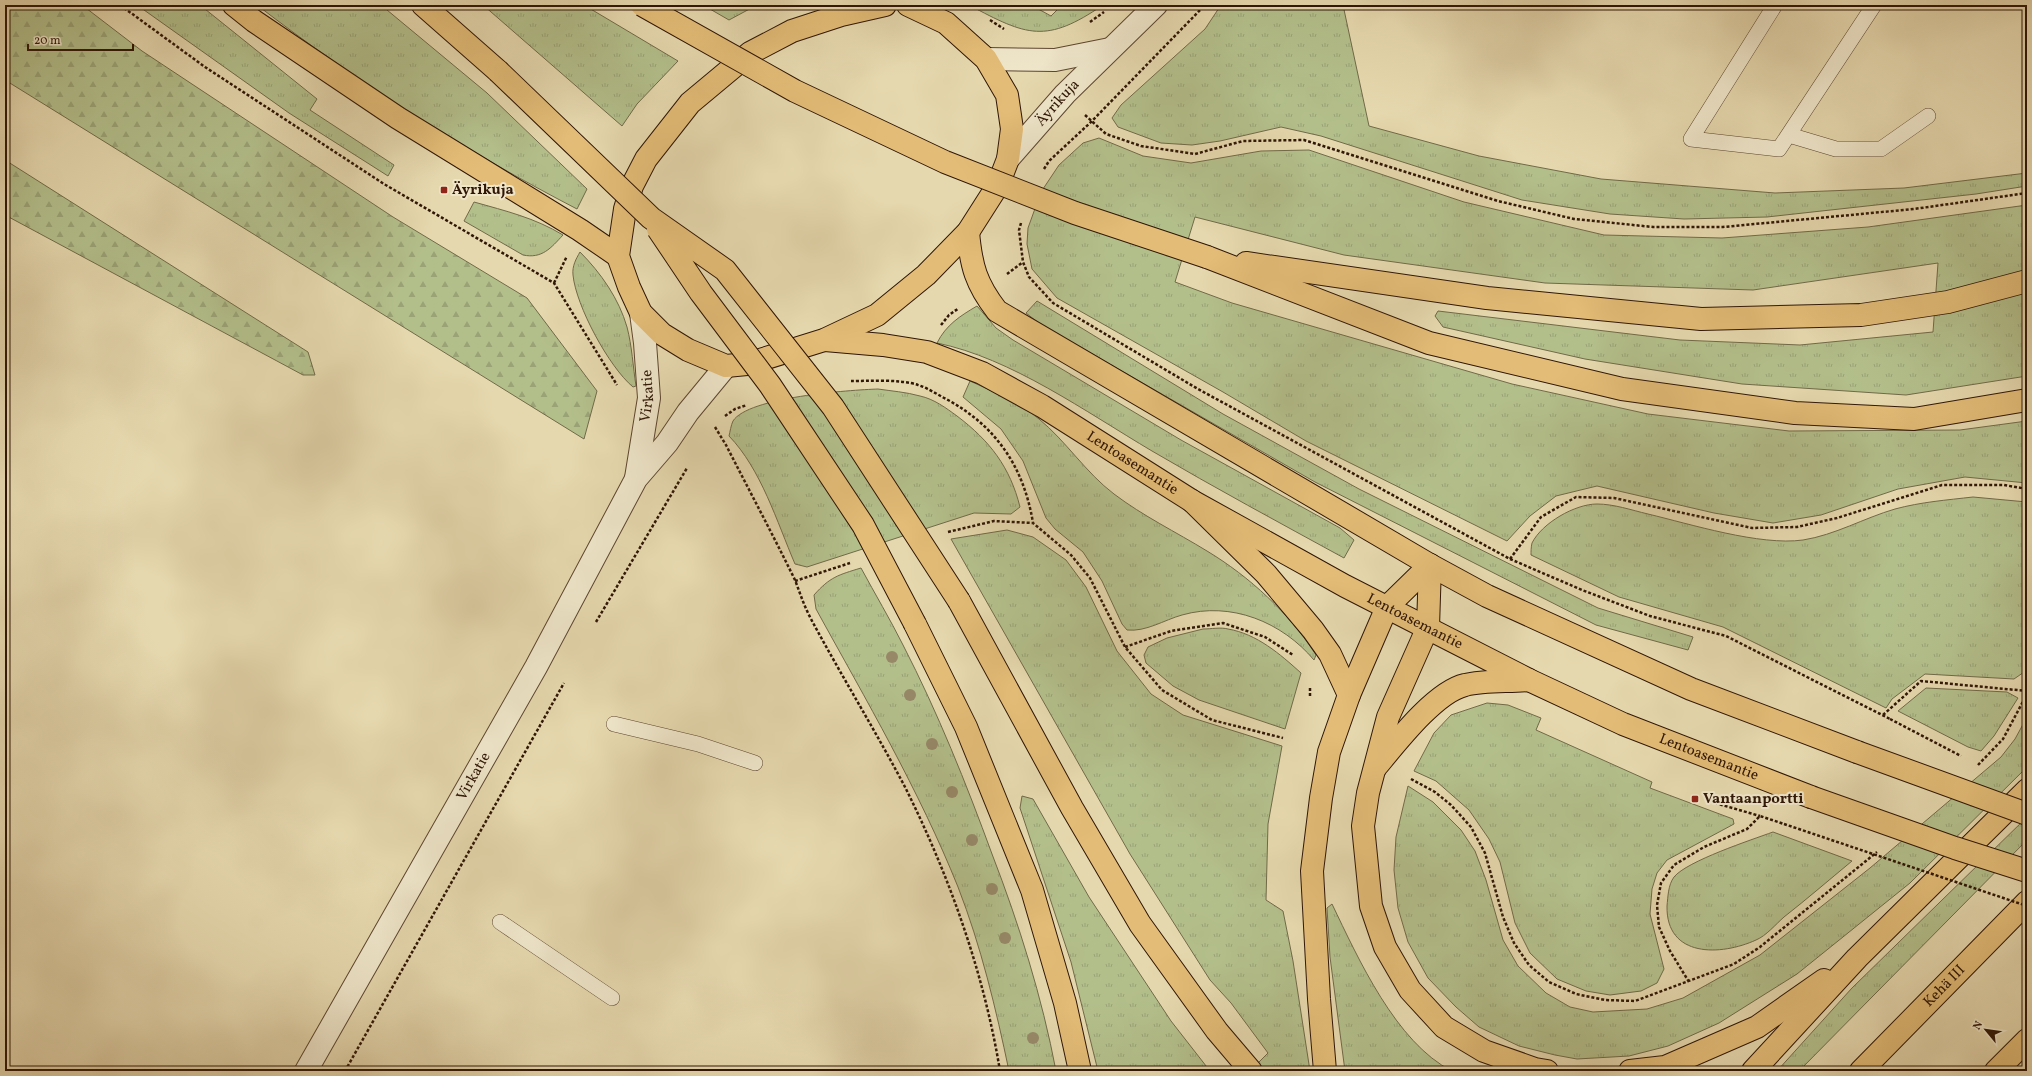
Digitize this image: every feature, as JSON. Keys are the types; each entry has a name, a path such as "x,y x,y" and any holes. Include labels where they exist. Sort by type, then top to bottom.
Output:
{"main road":[{"path":"234,5 254,21 398,118 580,230 618,256"},
{"path":"423,5 498,70 651,218 725,270 833,407 959,601 1072,808 1140,924 1218,1031 1251,1071"},
{"path":"642,5 795,91 945,162 1075,213 1207,257 1429,343 1622,389 1795,413 1914,418 2026,400"},
{"path":"885,5 841,15 792,31 750,54 690,103 646,159 632,186 625,209 618,256 629,287 641,313 662,334 688,350 726,366 748,364 824,340 877,315 926,275 968,232 998,184 1008,159 1012,129 1007,95 986,59 946,23 908,5"},
{"path":"651,218 701,293 770,385 863,525 915,624 966,727 1032,890 1065,1003 1080,1071"},
{"path":"968,232 971,260 982,292 997,311 1430,565 1487,596 1691,689 2027,814"},
{"path":"1207,257 1487,298 1700,319 1860,315 1948,302 2027,281"},
{"name":"Lentoasemantie","path":"824,340 927,352 982,372 1042,406 1192,501 1386,607 1428,627 1529,680 1622,724 1811,796 1955,848 2027,871"},
{"path":"1192,501 1266,574 1313,630 1330,654 1349,695"},
{"path":"1325,1071 1319,999 1312,870 1321,798 1330,752 1349,695 1386,607 1430,565"},
{"path":"1430,565 1428,627 1388,717 1368,794 1363,826 1371,906 1385,947 1410,990 1444,1027 1484,1052 1535,1069 1547,1071"},
{"path":"1376,767 1411,726 1445,693 1464,685 1529,680"},
{"path":"1753,1071 1857,958 2027,790"},
{"name":"Kehä III","path":"1861,1071 2027,902"},
{"path":"1630,1071 1665,1067 1757,1027 1857,958"},
{"path":"1996,1071 2027,1040"}],"street":[{"name":"Äyrikuja","path":"1008,159 1065,94 1156,5"},
{"name":"Äyrikuja","path":"986,59 1055,60 1110,49"},
{"name":"Virkatie","path":"636,479 649,398 641,313"},
{"name":"Virkatie","path":"306,1071 536,668 636,479 667,443 688,412 726,366"}],"lane":[{"path":"1775,5 1691,138 1779,149 1874,5"},
{"path":"1789,135 1836,149 1881,149 1928,116"},
{"path":"614,724 698,744 755,763"},
{"path":"500,922 612,998"}],"path":[{"path":"120,5 204,67 384,184 554,282 624,396 649,398"},
{"path":"1042,172 1049,161 1091,122 1206,5"},
{"path":"1091,122 1106,134 1141,146 1195,154 1243,141 1304,140 1498,201 1574,219 1653,227 1731,226 1914,208 2027,193"},
{"path":"1023,216 1019,230 1022,262 1030,278 1053,303 1198,389 1510,559 1582,590 1650,616 1726,636 1883,715 1967,760"},
{"path":"917,384 934,335 949,315 1022,262"},
{"path":"846,381 917,384 973,415 1002,444 1022,481 1030,501 1033,523"},
{"path":"709,431 713,424 736,409 749,404"},
{"path":"688,412 713,424 726,445 795,581 810,616 888,756 931,844 951,894 971,951 1000,1071"},
{"path":"593,627 689,465"},
{"path":"1510,559 1541,517 1576,497 1614,498 1752,528 1797,527 1837,518 1942,485 2004,485 2027,489"},
{"path":"947,532 994,521 1033,523 1071,555 1090,578 1125,647 1162,690 1212,720 1283,738"},
{"path":"795,581 851,563"},
{"path":"1125,647 1171,631 1223,622 1265,637 1294,656"},
{"path":"1883,715 1921,681 2027,693 2019,712 2002,739 1974,770"},
{"path":"346,1071 564,682"},
{"path":"1310,683 1310,696"},
{"path":"1974,764 1982,766"},
{"path":"1411,779 1435,792 1451,805 1471,827 1485,854 1504,917 1514,943 1529,965 1549,982 1576,994 1605,1000 1635,1001 1734,964 1760,947 1879,851"},
{"path":"1715,803 1760,816 2027,906"},
{"path":"1689,982 1670,951 1659,927 1657,905 1661,883 1674,865 1704,847 1747,829 1760,816"}],"green space":[{"path":"5,5 82,5 142,51 393,217 527,298 597,391 584,439 5,80"},
{"path":"137,5 200,5 317,99 310,110 394,165 388,176 289,113"},
{"path":"257,5 381,5 487,93 587,189 577,209 535,187 412,114 333,61"},
{"path":"483,5 584,5 678,61 637,104 622,126"},
{"path":"703,5 757,5 729,20"},
{"path":"969,5 1031,5 1051,16 1062,5 1103,5 1066,26 1051,30 1036,31 1022,29 1006,24"},
{"path":"1221,5 1343,5 1369,126 1479,156 1601,179 1775,193 1904,188 2027,173 2027,186 1976,194 1767,217 1684,219 1610,214 1522,200 1321,136 1281,127 1220,141 1192,145 1161,143 1118,127 1112,118 1121,105 1205,29"},
{"path":"1099,138 1143,156 1191,163 1261,151 1309,150 1464,202 1604,235 1722,238 1868,227 2027,205 2027,376 1906,395 1742,384 1585,359 1443,327 1435,316 1438,311 1680,340 1800,345 1933,332 1938,263 1753,290 1545,283 1344,255 1195,217 1175,282 1232,303 1512,384 1648,414 1789,431 1960,430 2027,421 2027,483 1965,477 1898,489 1821,515 1773,523 1714,513 1597,486 1556,496 1530,516 1507,541 1306,441 1057,298 1032,269 1027,244 1028,228 1041,192 1059,165 1083,143"},
{"path":"5,160 308,352 315,375 303,375 5,215"},
{"path":"474,202 531,219 563,235 550,248 541,254 530,256 523,255 464,221"},
{"path":"580,252 602,278 624,317 630,342 636,386 633,387 624,378 604,351 580,303 575,288 573,269"},
{"path":"1037,301 1223,414 1359,489 1598,608 1693,637 1688,650 1596,625 1315,482 1040,324 1026,313"},
{"path":"977,306 996,328 1013,340 1181,440 1340,528 1354,540 1344,558 1152,451 1048,388 1020,373 965,350 937,343 949,326 965,313"},
{"path":"970,381 1023,407 1049,428 1094,477 1114,494 1148,517 1223,561 1253,584 1281,610 1294,625 1316,655 1314,660 1287,635 1271,625 1237,613 1200,611 1182,615 1141,629 1127,630 1122,624 1102,581 1083,552 1055,529 1046,518 1023,461 1001,429 963,397"},
{"path":"878,389 925,397 940,404 969,425 989,445 1004,467 1011,479 1020,507 1011,514 974,513 807,567 795,564 775,514 759,480 740,449 729,436 733,421 742,413 758,406 778,401 824,393"},
{"path":"1973,497 2027,502 2027,670 2014,679 1925,674 1892,699 1886,708 1723,627 1619,597 1531,555 1532,543 1543,528 1569,511 1588,505 1603,504 1616,506 1725,533 1767,540 1786,541 1815,538 1895,509"},
{"path":"1007,530 1033,537 1066,560 1086,587 1117,651 1151,694 1183,715 1282,746 1268,824 1266,900 1283,911 1293,961 1310,1071 1250,1071 1268,1053 1231,1003 1210,980 1130,854 951,539"},
{"path":"861,568 916,671 940,722 972,801 1002,880 1029,961 1044,1016 1056,1071 1009,1071 999,1024 974,932 943,851 909,780 873,711 816,609 814,595 825,584 835,577"},
{"path":"1225,628 1249,635 1268,646 1301,673 1285,729 1199,700 1173,686 1146,663 1144,655 1148,647 1167,638 1203,629"},
{"path":"1926,688 2007,692 2018,698 1994,736 1981,751 1968,747 1898,711"},
{"path":"1487,703 1508,705 1541,718 1536,730 1652,782 1650,788 1733,819 1734,824 1667,860 1657,873 1652,889 1650,914 1664,969 1657,983 1641,991 1610,995 1586,991 1557,979 1530,953 1515,923 1500,862 1489,839 1469,810 1436,781 1414,771 1434,733 1451,715"},
{"path":"2027,717 2027,767 1910,883 1797,974 1719,1023 1668,1046 1629,1056 1577,1059 1519,1046 1479,1027 1456,1007 1428,978 1408,942 1398,908 1394,870 1396,837 1408,786 1433,802 1461,830 1475,851 1486,880 1503,940 1518,966 1546,993 1570,1007 1593,1012 1647,1009 1683,998 1760,955 1870,868 2001,757 2015,739"},
{"path":"1022,796 1033,799 1089,897 1171,1021 1210,1071 1098,1071 1071,962 1020,808"},
{"path":"2027,817 2027,840 1799,1071 1777,1071 1852,988"},
{"path":"1773,832 1852,861 1784,917 1767,933 1756,940 1727,949 1712,950 1685,944 1676,936 1669,923 1667,906 1668,895 1669,887 1674,877 1692,864 1705,858"},
{"path":"1332,904 1367,973 1396,1020 1413,1041 1432,1058 1452,1071 1345,1071 1330,957 1327,908"}],"place":[{"name":"Äyrikuja","path":"444,190"},
{"name":"Vantaanportti","path":"1695,799"}]}
